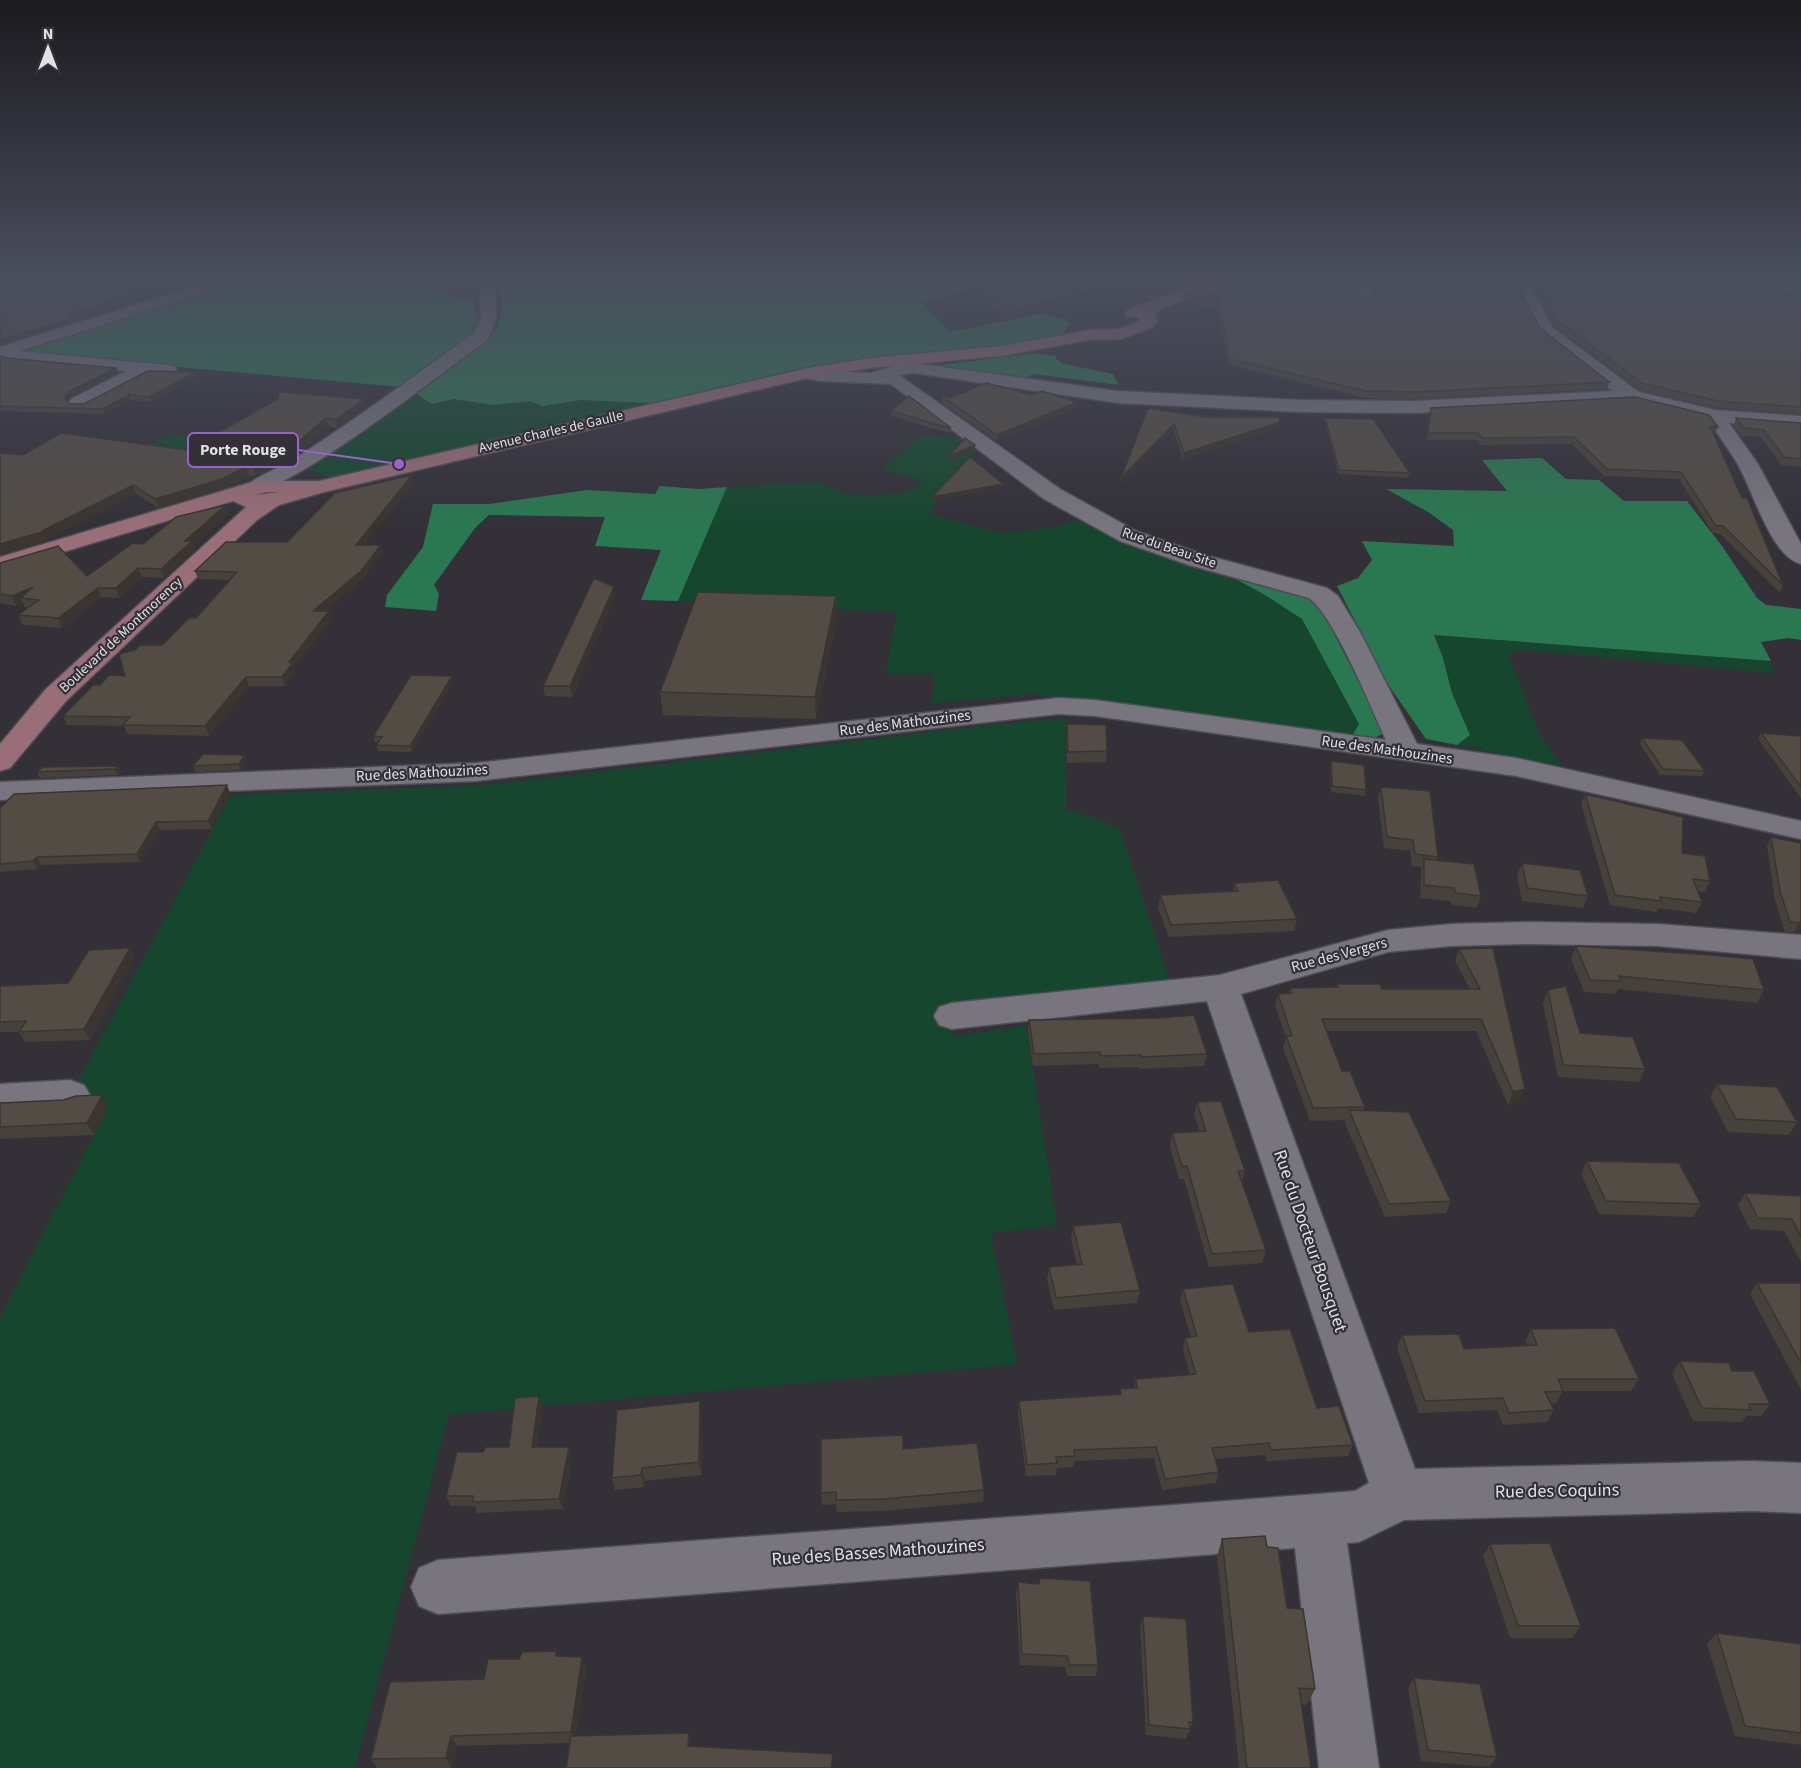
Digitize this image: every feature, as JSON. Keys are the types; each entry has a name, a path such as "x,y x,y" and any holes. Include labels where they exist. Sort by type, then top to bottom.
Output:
{"main road":[{"name":"Avenue Charles de Gaulle","path":"0,564 188,508 320,487 808,373 886,362"},
{"name":"Boulevard de Montmorency","path":"0,762 56,695 266,494"}],"street":[{"path":"83,362 168,370"},
{"path":"266,494 447,362"},
{"path":"1584,362 1633,396"},
{"path":"78,403 146,368"},
{"path":"876,377 899,369 914,368 1118,397 1300,406 1414,407 1633,396 1715,416 1801,422"},
{"name":"Rue du Beau Site","path":"808,373 819,376 895,379 1052,494 1128,536 1197,560 1305,588 1324,597 1329,601 1347,632 1407,753"},
{"path":"1715,416 1748,464 1787,543 1801,557"},
{"name":"Rue des Mathouzines","path":"0,791 476,772 1058,706 1095,708 1516,767 1801,830"},
{"name":"Rue des Vergers","path":"951,1016 1220,987 1388,940 1451,935 1529,933 1658,935 1801,947"},
{"name":"Rue du Docteur Bousquet","path":"1220,987 1399,1495"},
{"path":"0,1099 70,1095"},
{"name":"Rue des Coquins","path":"1318,1520 1359,1516 1399,1495 1752,1486 1801,1488"},
{"path":"1318,1520 1349,1768"},
{"name":"Rue des Basses Mathouzines","path":"438,1587 1318,1520"}],"green space":[{"path":"118,362 434,362 400,387"},
{"path":"459,362 844,362 786,372 332,478 308,470"},
{"path":"459,362 844,362 786,372 651,403 581,400 542,406 531,401 493,405 454,399 432,404 417,394"},
{"path":"967,362 1060,362 1113,374 1119,385 1034,374 1026,377 1038,382 931,366"},
{"path":"172,434 245,443 217,459 142,449"},
{"path":"921,435 965,439 980,448 939,493 930,514 1002,533 1046,528 1091,517 1219,570 1265,595 1302,619 1359,724 1352,736 1032,694 932,703 934,673 886,673 897,612 678,601 727,487 818,482 846,494 878,495 905,492 924,485 915,478 882,469"},
{"path":"1542,458 1566,479 1599,480 1624,501 1687,501 1722,546 1757,598 1766,605 1801,609 1801,640 1789,638 1761,642 1771,661 1434,635 1452,693 1470,735 1457,745 1426,739 1387,683 1337,586 1358,578 1372,560 1362,541 1454,546 1453,530 1428,512 1386,489 1507,491 1482,460"},
{"path":"660,486 698,489 727,487 678,601 641,600 661,550 595,546 605,517 489,515 475,528 434,585 439,594 436,611 385,607 387,595 423,547 433,504 489,504 587,490 655,494"},
{"path":"1219,570 1309,595 1324,614 1385,733 1376,737 1352,736 1359,724 1302,619 1265,595"},
{"path":"1434,635 1770,661 1775,673 1526,650 1508,653 1539,734 1562,766 1457,745 1470,735 1452,693"},
{"path":"1065,718 1066,810 1096,818 1120,829 1169,979 951,1003 954,1037 1026,1025 1057,1225 991,1233 1017,1364 449,1414 355,1768 0,1768 0,1318 108,1107 63,1109 231,795 486,785 979,726"}],"building":[{"path":"0,362 45,362 116,368 68,392 65,399 69,404 84,404 148,371 196,372 149,397 129,395 102,409 0,406"},
{"path":"1241,362 1583,362 1609,382 1416,392 1366,391"},
{"path":"1613,362 1801,362 1801,407 1718,401 1642,383"},
{"path":"986,383 1032,395 1042,391 1077,402 997,435 942,396 951,398"},
{"path":"279,392 365,399 335,420 326,418 292,447 253,468 246,467 222,479 155,499 133,485 42,531 45,531 0,544 0,453 23,455 61,433 187,450 278,399"},
{"path":"909,396 951,428 891,411"},
{"path":"1635,397 1709,415 1718,427 1710,426 1742,498 1747,498 1783,585 1723,526 1716,526 1681,472 1607,469 1574,437 1482,438 1478,433 1428,433 1431,408"},
{"path":"1148,408 1205,417 1279,417 1280,422 1184,453 1174,424 1121,478"},
{"path":"1325,418 1373,419 1410,473 1339,470"},
{"path":"1736,418 1801,423 1801,459 1784,457 1764,430 1744,428"},
{"path":"965,438 975,445 949,456"},
{"path":"970,457 1003,484 932,497"},
{"path":"412,475 356,545 381,545 361,571 313,611 329,611 289,662 292,664 282,677 246,677 205,726 123,725 130,717 63,716 93,685 100,685 109,675 125,676 119,654 135,650 140,645 162,645 189,618 196,618 237,572 195,571 226,542 287,542 335,493"},
{"path":"226,505 185,541 192,541 161,569 138,568 116,588 98,588 58,618 18,615 39,600 21,598 33,587 12,596 0,594 0,563 58,546 87,576 133,543 143,544 176,517"},
{"path":"594,578 614,587 570,686 543,686"},
{"path":"698,592 836,596 815,697 660,692"},
{"path":"411,675 452,676 410,746 376,745 382,737 373,736"},
{"path":"1067,724 1106,725 1107,751 1068,752"},
{"path":"1761,733 1801,736 1801,787"},
{"path":"1642,738 1682,740 1705,771 1663,769"},
{"path":"203,754 244,755 239,764 193,766"},
{"path":"1331,761 1364,765 1366,790 1332,786"},
{"path":"118,766 115,769 37,772 42,767"},
{"path":"227,785 208,821 156,822 137,854 37,857 33,861 0,864 0,808 14,794"},
{"path":"1381,787 1430,791 1438,857 1415,854 1413,840 1387,837"},
{"path":"1585,794 1683,817 1682,853 1705,856 1710,881 1693,879 1702,902 1660,897 1661,901 1615,895"},
{"path":"1771,837 1801,843 1801,922 1799,923 1790,922 1780,891"},
{"path":"1424,859 1474,864 1481,896 1456,893 1454,888 1424,885"},
{"path":"1522,863 1580,870 1588,896 1527,888"},
{"path":"1278,880 1297,919 1171,925 1160,895 1238,891 1235,883"},
{"path":"1576,946 1753,959 1764,990 1619,976 1621,981 1590,980"},
{"path":"130,948 84,1029 19,1032 26,1021 0,1022 0,986 68,983 89,950"},
{"path":"1493,948 1525,1089 1513,1092 1481,1019 1322,1019 1342,1071 1350,1071 1365,1107 1313,1108 1286,1036 1292,1036 1278,994 1292,993 1290,988 1338,987 1336,984 1380,984 1382,989 1480,989 1459,949"},
{"path":"1566,986 1580,1033 1633,1037 1645,1069 1563,1065 1548,990"},
{"path":"1194,1015 1207,1054 1141,1057 1141,1055 1101,1056 1100,1052 1034,1054 1029,1020 1158,1018"},
{"path":"1717,1084 1777,1087 1797,1122 1736,1119"},
{"path":"102,1095 87,1123 0,1127 0,1103 63,1100 76,1096"},
{"path":"1221,1101 1245,1171 1238,1171 1266,1250 1212,1254 1187,1166 1182,1166 1172,1133 1206,1131 1197,1102"},
{"path":"1349,1110 1409,1112 1451,1201 1389,1204"},
{"path":"1587,1161 1679,1163 1701,1204 1606,1201"},
{"path":"1745,1193 1801,1196 1801,1237 1792,1219 1758,1218"},
{"path":"1121,1222 1140,1290 1056,1298 1049,1267 1082,1264 1073,1226"},
{"path":"1757,1283 1801,1283 1801,1363"},
{"path":"1233,1284 1249,1332 1290,1329 1317,1408 1339,1406 1353,1445 1271,1450 1269,1443 1212,1448 1219,1472 1165,1479 1156,1447 1074,1450 1075,1456 1056,1457 1057,1463 1027,1465 1019,1401 1121,1394 1120,1389 1137,1388 1136,1379 1196,1374 1185,1338 1197,1336 1183,1289"},
{"path":"1615,1328 1639,1379 1558,1379 1563,1391 1545,1392 1554,1410 1509,1413 1503,1398 1425,1401 1402,1335 1459,1334 1464,1349 1537,1345 1531,1329"},
{"path":"1680,1361 1729,1363 1732,1371 1754,1371 1770,1404 1749,1404 1751,1410 1702,1408"},
{"path":"539,1396 532,1447 569,1447 559,1499 473,1502 473,1496 446,1496 457,1452 483,1452 485,1447 509,1447 515,1398"},
{"path":"700,1401 699,1462 642,1468 641,1475 612,1478 617,1410"},
{"path":"903,1435 903,1449 977,1443 984,1490 884,1499 836,1500 836,1492 821,1493 821,1439"},
{"path":"1265,1536 1267,1547 1278,1548 1287,1608 1303,1609 1315,1689 1299,1688 1311,1768 1247,1768 1222,1539"},
{"path":"1550,1543 1581,1626 1518,1626 1490,1544"},
{"path":"1040,1578 1090,1581 1098,1665 1070,1665 1067,1656 1022,1654 1018,1582 1039,1584"},
{"path":"1143,1616 1186,1619 1193,1722 1189,1722 1190,1729 1149,1725"},
{"path":"1717,1633 1801,1644 1801,1733 1745,1726"},
{"path":"556,1651 556,1656 582,1657 571,1732 451,1736 446,1758 371,1759 390,1682 484,1679 488,1659 519,1659 522,1652"},
{"path":"1414,1678 1480,1684 1497,1757 1428,1750"},
{"path":"689,1733 688,1746 833,1754 831,1768 566,1768 571,1736"}],"place":[{"name":"Porte Rouge","path":"399,464"}]}
